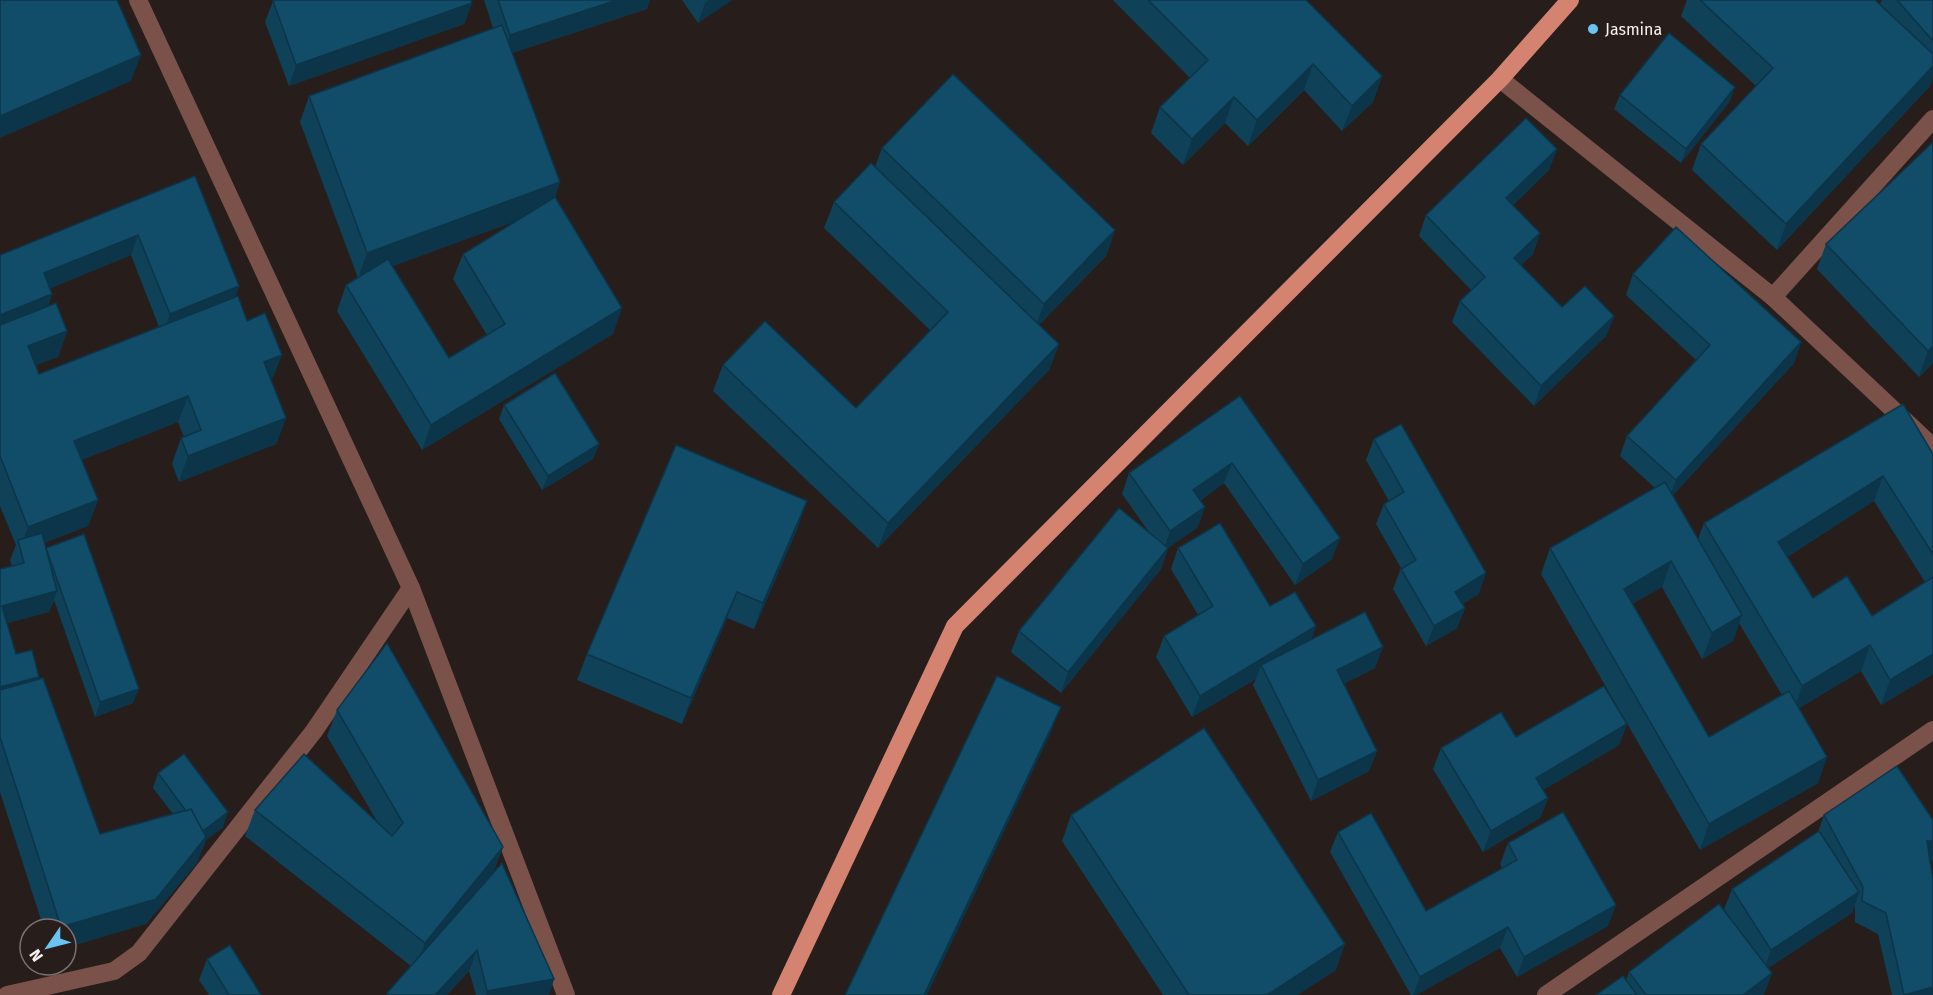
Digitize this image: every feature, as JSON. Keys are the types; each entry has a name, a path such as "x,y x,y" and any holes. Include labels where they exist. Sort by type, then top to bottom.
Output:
{"main road":[{"path":"781,995 955,626 1500,79 1570,0"}],"street":[{"path":"138,0 411,588 566,995"},
{"path":"1500,79 1773,297 1933,447"},
{"path":"1773,297 1933,119"},
{"path":"7,995 114,970 139,953 314,731 411,588"},
{"path":"1546,995 1933,729"}],"building":[{"path":"0,0 117,0 141,55 0,116"},
{"path":"471,0 472,3 296,65 273,1"},
{"path":"498,0 617,0 510,35"},
{"path":"1148,0 1306,0 1382,76 1352,106 1313,64 1257,120 1234,97 1192,139 1160,107 1208,60"},
{"path":"1700,0 1875,0 1933,54 1933,66 1786,224 1701,144 1773,68"},
{"path":"1897,0 1933,0 1933,41"},
{"path":"502,25 560,182 367,253 309,96"},
{"path":"1669,33 1735,87 1686,149 1620,95"},
{"path":"953,74 1115,230 1044,304 882,148"},
{"path":"1526,118 1557,149 1506,198 1540,233 1514,258 1562,307 1585,286 1614,316 1541,386 1460,301 1485,277 1426,215"},
{"path":"1933,142 1933,346 1928,351 1826,244"},
{"path":"871,163 1059,344 888,523 723,365 765,321 856,408 948,312 834,202"},
{"path":"195,176 239,286 170,314 138,235 44,273 52,294 0,315 0,255"},
{"path":"555,197 622,308 431,425 346,285 388,259 449,358 505,324 463,254"},
{"path":"1676,227 1801,342 1676,480 1627,436 1710,345 1633,274"},
{"path":"238,296 247,321 265,313 282,355 264,362 286,418 188,456 181,438 201,430 188,396 74,441 98,500 28,527 0,456 0,325 56,303 67,331 28,346 39,374"},
{"path":"555,373 599,444 548,476 504,405"},
{"path":"1240,396 1340,538 1303,564 1232,463 1193,490 1205,507 1170,531 1129,473"},
{"path":"1903,404 1933,454 1933,554 1883,476 1778,542 1813,598 1847,576 1872,616 1933,577 1933,654 1890,680 1870,645 1802,686 1704,523"},
{"path":"1401,424 1486,573 1455,592 1465,608 1434,626 1401,569 1416,560 1384,504 1404,492 1374,439"},
{"path":"676,445 807,501 763,603 737,592 691,698 587,654"},
{"path":"1665,482 1742,615 1712,633 1671,561 1624,589 1709,737 1789,691 1827,757 1709,824 1550,548"},
{"path":"1119,508 1168,548 1068,672 1019,631"},
{"path":"1220,523 1270,606 1295,592 1316,626 1200,696 1164,636 1213,606 1178,548"},
{"path":"42,533 57,591 2,606 16,654 32,650 39,677 0,687 0,569 24,563 18,540"},
{"path":"84,534 139,689 100,702 46,548"},
{"path":"1365,612 1383,647 1337,670 1377,751 1318,780 1261,665"},
{"path":"387,643 503,847 425,943 255,810 304,754 392,836 403,823 337,710"},
{"path":"997,676 1061,707 924,995 845,995"},
{"path":"43,678 100,834 191,809 206,837 156,899 78,922 78,917 58,917 0,737 0,690"},
{"path":"1604,686 1627,724 1536,778 1548,798 1491,831 1441,748 1501,712 1516,737"},
{"path":"1204,728 1345,944 1267,995 1189,995 1071,815"},
{"path":"184,754 228,812 203,831 191,809 186,811 158,773"},
{"path":"1897,766 1933,820 1933,841 1927,841 1933,880 1933,987 1904,995 1886,913 1862,901 1863,887 1824,815"},
{"path":"1563,812 1616,905 1524,957 1508,927 1420,977 1338,832 1371,813 1426,911 1517,860 1508,843"},
{"path":"1819,831 1859,892 1771,950 1732,889"},
{"path":"502,863 554,979 487,991 477,950 435,995 389,995 387,993"},
{"path":"1719,904 1772,973 1743,995 1646,995 1629,972"},
{"path":"230,945 261,995 229,995 207,959"},
{"path":"1623,976 1637,995 1596,995"}],"place":[{"name":"Jasmina","path":"1593,29"}]}
